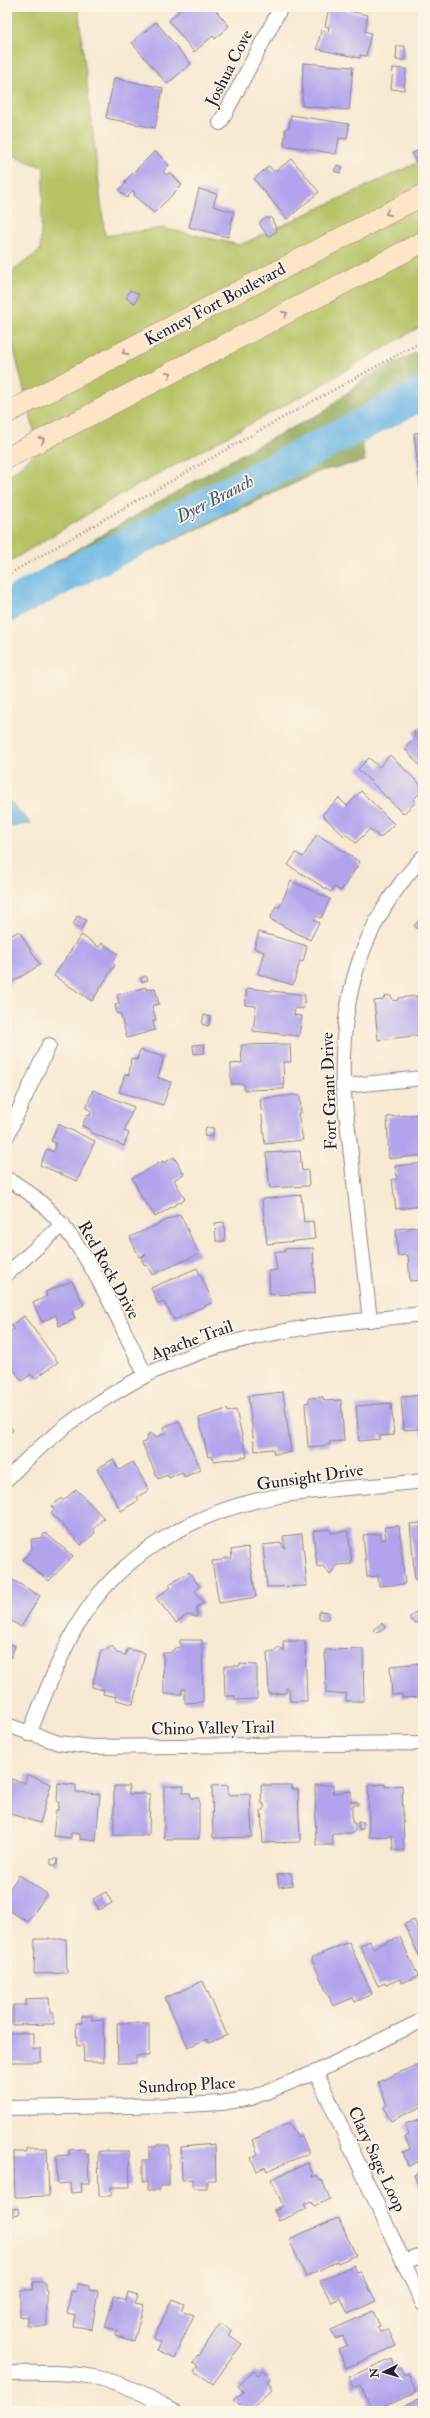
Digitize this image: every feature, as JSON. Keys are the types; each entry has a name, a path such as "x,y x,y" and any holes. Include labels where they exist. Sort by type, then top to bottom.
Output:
{"main road":[{"name":"Kenney Fort Boulevard","path":"7,413 423,195"},
{"path":"7,458 423,242"}],"street":[{"name":"Joshua Cove","path":"220,123 280,7"},
{"name":"Fort Grant Drive","path":"370,1320 343,1086 344,1022 350,990 359,958 372,928 389,900 423,857"},
{"path":"7,1136 50,1045"},
{"path":"343,1086 423,1078"},
{"name":"Red Rock Drive","path":"7,1179 32,1195 63,1224 87,1260 146,1376"},
{"path":"7,1274 63,1224"},
{"name":"Apache Trail","path":"7,1479 25,1460 67,1426 107,1397 178,1361 241,1341 305,1328 423,1314"},
{"name":"Gunsight Drive","path":"29,1734 52,1676 75,1628 98,1595 124,1567 153,1545 208,1516 272,1497 423,1481"},
{"name":"Chino Valley Trail","path":"7,1725 29,1734 59,1743 91,1747 423,1743"},
{"name":"Sundrop Place","path":"7,2108 221,2103 251,2098 316,2072 423,2020"},
{"name":"Clary Sage Loop","path":"316,2072 423,2304"},
{"path":"404,2262 423,2255"},
{"path":"7,2373 62,2372 94,2375 135,2388 173,2411"}],"path":[{"path":"7,575 255,433 423,341"}],"green space":[{"path":"7,7 78,7 105,236 162,228 240,245 423,160 423,325 316,388 111,500 7,563 7,478 39,450 7,322 7,275 40,251 44,168 7,153"},
{"path":"423,349 423,395 360,430 365,461 321,471 7,618 7,590 247,451 321,413 367,377"}],"water":[{"path":"11,802 31,824 7,826 7,803"}],"building":[{"path":"182,7 213,7 229,26 215,39 213,36 194,52 169,21"},
{"path":"329,7 368,15 365,31 371,33 366,56 360,55 360,58 317,49 321,30 328,32 329,27 325,26"},
{"path":"156,22 191,64 167,84 132,43"},
{"path":"397,46 405,46 405,60 396,60"},
{"path":"303,63 353,67 349,110 302,106"},
{"path":"393,68 406,69 404,90 391,89"},
{"path":"114,78 163,88 155,128 106,118"},
{"path":"291,115 349,124 347,139 339,138 336,154 284,145 286,127 289,128"},
{"path":"155,151 169,165 163,171 167,175 170,172 182,185 154,213 134,195 135,193 133,191 127,198 119,190 126,183 124,182"},
{"path":"418,151 421,160 416,162 412,153"},
{"path":"292,159 319,192 287,219 254,179 269,166 274,172"},
{"path":"337,165 343,167 340,173 334,171"},
{"path":"199,189 217,194 213,206 234,212 228,237 189,227"},
{"path":"267,217 268,219 271,217 277,231 268,237 259,223"},
{"path":"130,290 139,294 135,303 126,298"},
{"path":"423,432 423,503 422,503 414,433"},
{"path":"418,729 423,730 423,769 404,748 415,737 414,732"},
{"path":"390,755 423,787 423,790 413,800 416,802 403,814 358,769 369,758 379,767"},
{"path":"361,791 394,824 380,838 370,829 356,843 346,834 344,836 322,815 339,798 347,806"},
{"path":"317,834 360,862 341,891 334,887 331,892 288,865 296,853 303,857"},
{"path":"291,881 330,899 321,918 316,916 314,920 319,923 310,940 270,919 276,906 279,908"},
{"path":"423,914 423,933 414,926"},
{"path":"77,916 86,920 82,929 73,925"},
{"path":"19,931 40,965 7,985 7,938"},
{"path":"259,932 307,946 303,962 300,961 293,985 258,974 264,952 254,948"},
{"path":"81,935 99,947 102,943 118,954 112,963 115,965 92,1001 54,976"},
{"path":"146,976 148,980 142,982 140,978"},
{"path":"146,987 146,990 155,988 159,1004 152,1006 156,1020 153,1021 155,1030 127,1038 120,1013 117,1014 115,1005 119,1004 117,995"},
{"path":"247,988 305,995 303,1009 295,1008 294,1015 302,1016 299,1036 253,1031 256,1006 245,1005"},
{"path":"387,995 392,997 393,1001 398,1000 398,998 417,996 422,1035 378,1040 374,1001 382,1000"},
{"path":"204,1015 211,1017 208,1026 202,1024"},
{"path":"204,1044 205,1053 194,1054 193,1045"},
{"path":"290,1044 291,1062 283,1062 284,1089 244,1090 244,1084 231,1084 231,1064 242,1063 241,1045"},
{"path":"140,1050 164,1057 158,1078 171,1082 163,1105 119,1092 125,1074 129,1075 131,1058 137,1060"},
{"path":"93,1090 134,1107 124,1131 129,1133 124,1146 90,1132 91,1130 82,1126 87,1115 90,1116 91,1111 86,1108"},
{"path":"293,1095 300,1096 301,1113 298,1113 303,1140 265,1144 260,1099"},
{"path":"423,1114 423,1155 389,1159 387,1117"},
{"path":"58,1124 95,1141 77,1181 40,1165 47,1149 53,1152 55,1149 55,1143 51,1141"},
{"path":"206,1127 214,1128 212,1137 204,1136"},
{"path":"300,1151 302,1171 308,1170 309,1186 270,1188 266,1153"},
{"path":"174,1157 184,1174 174,1180 185,1199 155,1217 147,1204 146,1205 132,1178 163,1161 164,1163"},
{"path":"423,1163 423,1206 396,1209 392,1179 397,1179 395,1166"},
{"path":"301,1195 304,1222 313,1221 315,1239 267,1244 262,1199"},
{"path":"180,1214 199,1254 152,1275 147,1265 145,1266 141,1258 146,1254 139,1257 130,1237"},
{"path":"224,1222 225,1241 216,1241 215,1223"},
{"path":"418,1227 419,1235 423,1235 423,1280 410,1281 408,1255 398,1256 396,1229"},
{"path":"313,1248 315,1293 270,1295 269,1271 277,1270 274,1252 285,1252 285,1249"},
{"path":"197,1268 213,1302 174,1320 164,1302 158,1304 151,1288"},
{"path":"72,1281 84,1305 72,1311 75,1319 59,1326 56,1315 42,1322 33,1303 47,1296 45,1292"},
{"path":"24,1316 58,1362 35,1379 31,1374 22,1381 7,1361 7,1328 10,1332 14,1329 11,1325"},
{"path":"283,1392 291,1452 274,1454 273,1449 255,1451 248,1396"},
{"path":"423,1395 422,1435 421,1429 404,1430 401,1397"},
{"path":"323,1397 324,1401 341,1400 344,1441 329,1442 330,1445 308,1447 305,1403 309,1402 309,1398"},
{"path":"391,1403 394,1435 379,1436 380,1439 359,1441 356,1406"},
{"path":"227,1409 228,1412 236,1410 247,1457 213,1461 212,1456 208,1457 199,1418"},
{"path":"179,1421 201,1470 184,1477 182,1472 169,1478 167,1475 158,1479 142,1443 145,1442 149,1433 157,1437 166,1433 164,1427"},
{"path":"9,1425 13,1430 7,1436 7,1427"},
{"path":"113,1459 119,1470 133,1462 149,1490 137,1497 139,1500 121,1511 97,1469"},
{"path":"76,1489 104,1518 94,1528 95,1533 81,1545 51,1513 54,1509 52,1506 61,1498 63,1501"},
{"path":"420,1521 423,1521 423,1580 415,1580 410,1524 420,1523"},
{"path":"399,1526 405,1584 379,1586 378,1576 367,1577 363,1535 381,1534 381,1540 386,1539 384,1527"},
{"path":"330,1529 331,1533 348,1531 352,1564 337,1565 330,1575 323,1566 317,1567 313,1531"},
{"path":"45,1533 73,1556 49,1581 23,1560 32,1549 31,1539 41,1538"},
{"path":"302,1534 307,1586 267,1587 263,1545 282,1543 283,1548 285,1548 283,1536"},
{"path":"248,1547 256,1597 219,1603 212,1561 232,1558 231,1550"},
{"path":"189,1572 200,1587 195,1591 204,1603 197,1607 197,1617 187,1615 176,1623 156,1598 171,1587 169,1585"},
{"path":"13,1580 40,1596 21,1627 7,1618 7,1589"},
{"path":"319,1611 328,1612 328,1619 319,1619"},
{"path":"416,1612 422,1618 416,1624 409,1618"},
{"path":"382,1623 385,1628 377,1633 374,1629"},
{"path":"180,1640 202,1640 203,1702 185,1703 185,1689 182,1689 182,1694 164,1694 163,1653 170,1653 175,1648 180,1647"},
{"path":"283,1641 305,1641 307,1701 290,1701 289,1688 286,1688 286,1693 269,1694 267,1652 274,1652 279,1647 284,1652"},
{"path":"7,1643 15,1646 9,1663 7,1662"},
{"path":"112,1646 117,1653 126,1655 127,1649 145,1653 133,1704 116,1700 116,1697 103,1694 104,1690 92,1687 101,1650 105,1650"},
{"path":"363,1649 364,1701 346,1701 346,1693 326,1693 325,1650"},
{"path":"421,1663 423,1697 402,1698 402,1694 392,1695 390,1666"},
{"path":"240,1664 257,1665 257,1699 235,1700 235,1696 225,1696 224,1666 240,1666"},
{"path":"27,1774 51,1784 40,1823 7,1813 7,1788 11,1779 25,1783"},
{"path":"58,1783 76,1785 76,1792 100,1794 96,1841 80,1839 80,1834 71,1833 71,1838 53,1836 56,1810 58,1810 59,1802 57,1802"},
{"path":"421,1783 423,1783 423,1802 421,1801"},
{"path":"385,1784 385,1787 402,1785 404,1850 393,1850 392,1836 369,1837 368,1785"},
{"path":"228,1785 228,1795 250,1794 252,1837 213,1838 212,1786"},
{"path":"261,1785 292,1785 292,1789 298,1789 300,1842 263,1843 261,1810 264,1810 264,1804 262,1804"},
{"path":"315,1785 333,1785 333,1793 351,1791 351,1802 358,1802 358,1805 352,1805 352,1823 355,1823 355,1831 352,1833 332,1833 333,1845 316,1845"},
{"path":"114,1786 129,1786 129,1794 150,1794 149,1835 114,1835"},
{"path":"164,1786 184,1786 183,1793 190,1793 191,1798 199,1798 199,1839 164,1839"},
{"path":"421,1809 423,1809 423,1843 422,1843"},
{"path":"358,1822 363,1822 363,1829 358,1829"},
{"path":"51,1859 58,1859 57,1865 51,1865"},
{"path":"291,1873 293,1885 279,1887 277,1875"},
{"path":"19,1875 47,1894 28,1922 7,1909 7,1893"},
{"path":"106,1892 112,1903 99,1910 93,1899"},
{"path":"414,1920 417,1927 423,1925 423,1964 404,1924"},
{"path":"400,1937 418,1976 401,1983 400,1979 386,1985 385,1983 378,1986 360,1946 370,1941 372,1948"},
{"path":"35,1939 66,1939 67,1973 34,1974"},
{"path":"349,1942 372,1994 355,2002 353,1998 333,2006 311,1958"},
{"path":"203,1981 227,2035 209,2043 207,2039 188,2047 165,1998"},
{"path":"49,1998 50,2013 54,2013 54,2024 13,2025 13,2005 26,2005 26,1999"},
{"path":"82,2016 92,2016 92,2020 103,2019 104,2062 84,2062 83,2045 77,2046 76,2023 82,2023"},
{"path":"117,2023 149,2023 149,2056 136,2056 136,2063 118,2063"},
{"path":"7,2033 33,2033 33,2049 41,2049 41,2062 7,2062"},
{"path":"423,2062 423,2106 391,2121 384,2107 387,2105 378,2082"},
{"path":"423,2118 423,2160 408,2166 403,2152 410,2149 405,2137 409,2135 405,2124"},
{"path":"289,2123 298,2137 301,2135 309,2153 267,2171 265,2167 257,2171 251,2158 258,2154 252,2140"},
{"path":"215,2144 216,2180 207,2180 207,2188 193,2188 193,2179 182,2180 181,2147"},
{"path":"157,2145 169,2145 169,2186 159,2186 159,2190 148,2190 148,2182 143,2182 143,2160 149,2160 149,2147 156,2147"},
{"path":"26,2148 47,2148 49,2196 15,2197 14,2152 26,2152"},
{"path":"84,2149 84,2154 88,2154 89,2183 81,2183 82,2192 71,2193 70,2183 58,2184 56,2156 69,2155 69,2150"},
{"path":"129,2151 130,2187 111,2187 111,2196 99,2196 98,2152"},
{"path":"308,2163 313,2174 312,2177 317,2175 320,2181 322,2180 330,2199 314,2206 311,2201 304,2204 307,2209 279,2221 274,2210 283,2206 271,2179"},
{"path":"423,2171 423,2189 420,2190 414,2175"},
{"path":"18,2208 19,2215 13,2216 13,2209"},
{"path":"338,2218 356,2255 338,2263 337,2261 306,2277 289,2239"},
{"path":"354,2265 357,2272 360,2271 376,2301 348,2314 341,2298 331,2302 320,2281"},
{"path":"33,2282 45,2282 45,2289 47,2290 47,2326 27,2326 27,2316 20,2317 20,2290 32,2290"},
{"path":"78,2284 89,2286 89,2290 98,2291 92,2329 73,2326 75,2315 67,2313 71,2291 76,2292"},
{"path":"128,2292 138,2295 135,2303 144,2305 134,2341 116,2336 118,2330 105,2327 114,2296 126,2300"},
{"path":"8,2295 10,2329 7,2329"},
{"path":"172,2299 184,2304 181,2310 194,2315 174,2358 156,2350 160,2342 153,2339"},
{"path":"373,2311 380,2326 377,2327 380,2332 388,2329 396,2346 346,2368 338,2349 347,2345 343,2336 336,2339 331,2330"},
{"path":"221,2323 232,2331 229,2335 242,2344 213,2384 194,2371 198,2366 193,2363"},
{"path":"391,2359 395,2369 400,2367 404,2375 408,2373 416,2393 372,2411 361,2385 353,2388 349,2377"},
{"path":"263,2370 270,2378 267,2381 272,2386 270,2388 272,2390 250,2411 245,2411 234,2400 243,2392 238,2386 254,2371 258,2375"},
{"path":"419,2399 423,2411 393,2411"},
{"path":"30,2406 32,2411 15,2411"}],"waterway":[{"name":"Dyer Branch","path":"7,606 423,393"}]}
